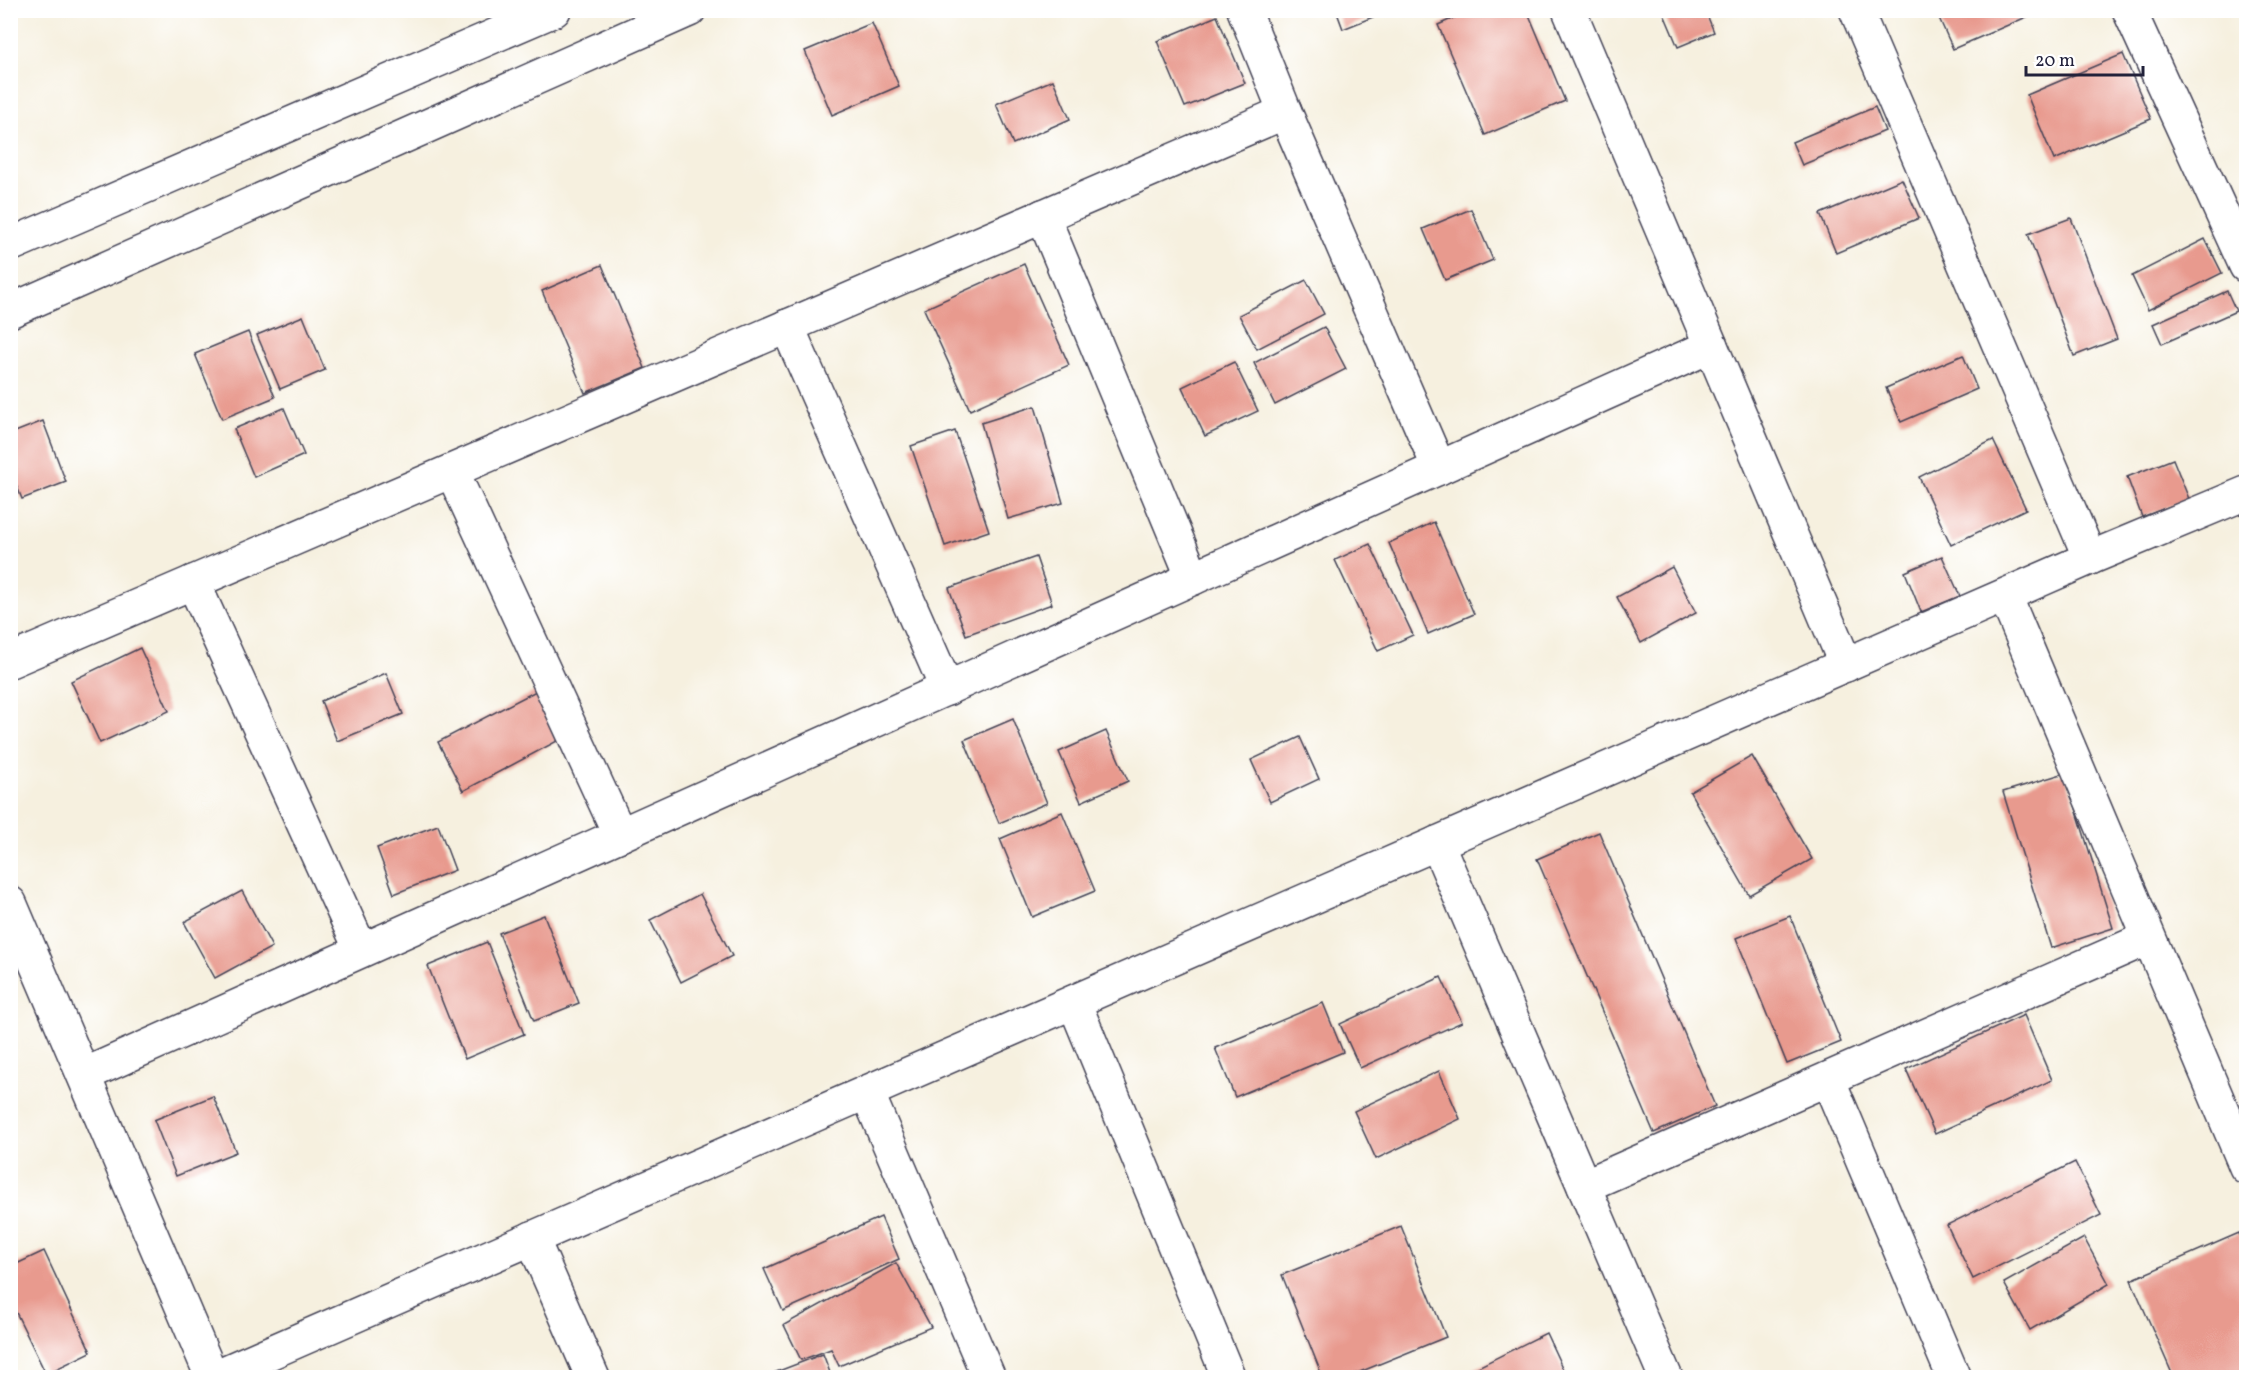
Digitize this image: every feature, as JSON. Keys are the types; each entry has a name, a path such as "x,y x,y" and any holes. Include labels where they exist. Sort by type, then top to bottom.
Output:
{"street":[{"path":"10,245 554,10"},
{"path":"10,311 689,10"},
{"path":"1244,10 1285,112 1439,468"},
{"path":"1569,10 1846,665"},
{"path":"1856,10 2091,558"},
{"path":"2129,10 2247,266"},
{"path":"10,661 1285,112"},
{"path":"1043,216 1193,578"},
{"path":"787,326 947,688"},
{"path":"84,1075 1711,346"},
{"path":"452,471 620,835"},
{"path":"10,903 212,1377 2091,558 2247,493"},
{"path":"193,582 361,950"},
{"path":"2005,596 2247,1167"},
{"path":"1437,843 1666,1377"},
{"path":"1584,1186 2148,938"},
{"path":"1074,1002 1229,1377"},
{"path":"1828,1079 1954,1377"},
{"path":"867,1092 989,1377"},
{"path":"532,1238 593,1377"}],"building":[{"path":"1336,10 1388,10 1388,11 1343,29"},
{"path":"1472,10 1527,10 1565,101 1485,135 1438,25"},
{"path":"1673,10 1705,10 1714,32 1678,47 1664,14"},
{"path":"1957,10 2029,10 2031,15 1953,49 1939,18"},
{"path":"1217,16 1245,83 1185,107 1157,41"},
{"path":"872,23 899,86 832,115 805,51"},
{"path":"2123,54 2151,119 2054,160 2027,95"},
{"path":"1053,80 1070,119 1013,144 996,104"},
{"path":"1875,107 1885,131 1802,165 1792,142"},
{"path":"1902,179 1919,218 1836,253 1820,214"},
{"path":"1471,209 1493,260 1445,280 1423,229"},
{"path":"2071,218 2117,339 2074,356 2028,234"},
{"path":"2205,239 2222,273 2148,310 2132,276"},
{"path":"1024,264 1069,365 970,410 924,309"},
{"path":"602,265 645,368 585,393 542,291"},
{"path":"1306,280 1324,314 1257,349 1239,315"},
{"path":"2227,291 2236,311 2162,344 2153,324"},
{"path":"303,316 325,370 280,389 257,335"},
{"path":"1324,327 1346,369 1275,405 1254,363"},
{"path":"248,332 275,397 222,419 195,354"},
{"path":"1963,355 1977,389 1901,422 1886,388"},
{"path":"1234,362 1258,411 1205,436 1182,387"},
{"path":"1035,406 1063,503 1008,519 981,423"},
{"path":"284,408 304,455 254,477 234,429"},
{"path":"43,421 66,482 22,499 10,469 10,434"},
{"path":"955,431 989,531 945,546 911,446"},
{"path":"1993,440 2026,509 1951,545 1919,477"},
{"path":"2173,459 2189,499 2142,517 2127,477"},
{"path":"1434,522 1474,614 1428,634 1389,543"},
{"path":"1370,544 1413,635 1378,651 1335,560"},
{"path":"1942,556 1960,596 1921,612 1905,572"},
{"path":"1036,557 1052,604 966,635 949,588"},
{"path":"1672,567 1696,613 1641,643 1617,597"},
{"path":"140,648 169,711 100,743 71,681"},
{"path":"386,673 403,714 337,741 321,701"},
{"path":"536,691 561,739 463,791 438,742"},
{"path":"1013,719 1047,803 999,823 964,740"},
{"path":"1106,731 1128,781 1081,802 1059,752"},
{"path":"1300,737 1319,779 1270,802 1251,760"},
{"path":"1752,756 1812,859 1749,895 1690,792"},
{"path":"2065,773 2113,928 2051,948 2003,792"},
{"path":"1062,812 1095,891 1032,917 1000,839"},
{"path":"438,825 455,870 394,894 377,848"},
{"path":"1599,832 1715,1106 1654,1133 1537,859"},
{"path":"242,891 272,947 215,978 184,922"},
{"path":"700,894 732,956 681,982 650,920"},
{"path":"544,915 579,1003 534,1021 499,933"},
{"path":"1790,916 1841,1042 1787,1064 1736,938"},
{"path":"487,942 524,1034 465,1059 428,966"},
{"path":"1441,977 1462,1022 1360,1068 1340,1024"},
{"path":"1323,1003 1343,1052 1235,1097 1215,1048"},
{"path":"2024,1015 2052,1080 1935,1134 1906,1069"},
{"path":"1439,1071 1460,1119 1376,1159 1354,1111"},
{"path":"213,1096 236,1152 176,1176 154,1120"},
{"path":"2075,1162 2101,1215 1973,1279 1947,1225"},
{"path":"881,1217 899,1259 783,1311 764,1269"},
{"path":"1401,1226 1446,1337 1345,1378 1323,1378 1282,1275"},
{"path":"2239,1233 2246,1249 2246,1378 2174,1378 2131,1280"},
{"path":"2084,1238 2109,1284 2030,1330 2004,1283"},
{"path":"44,1251 91,1352 46,1374 10,1300 10,1267"},
{"path":"896,1263 931,1327 839,1366 831,1349 801,1360 784,1325"},
{"path":"1546,1333 1567,1378 1468,1378 1466,1373"},
{"path":"823,1354 832,1378 763,1378 763,1377"}]}
